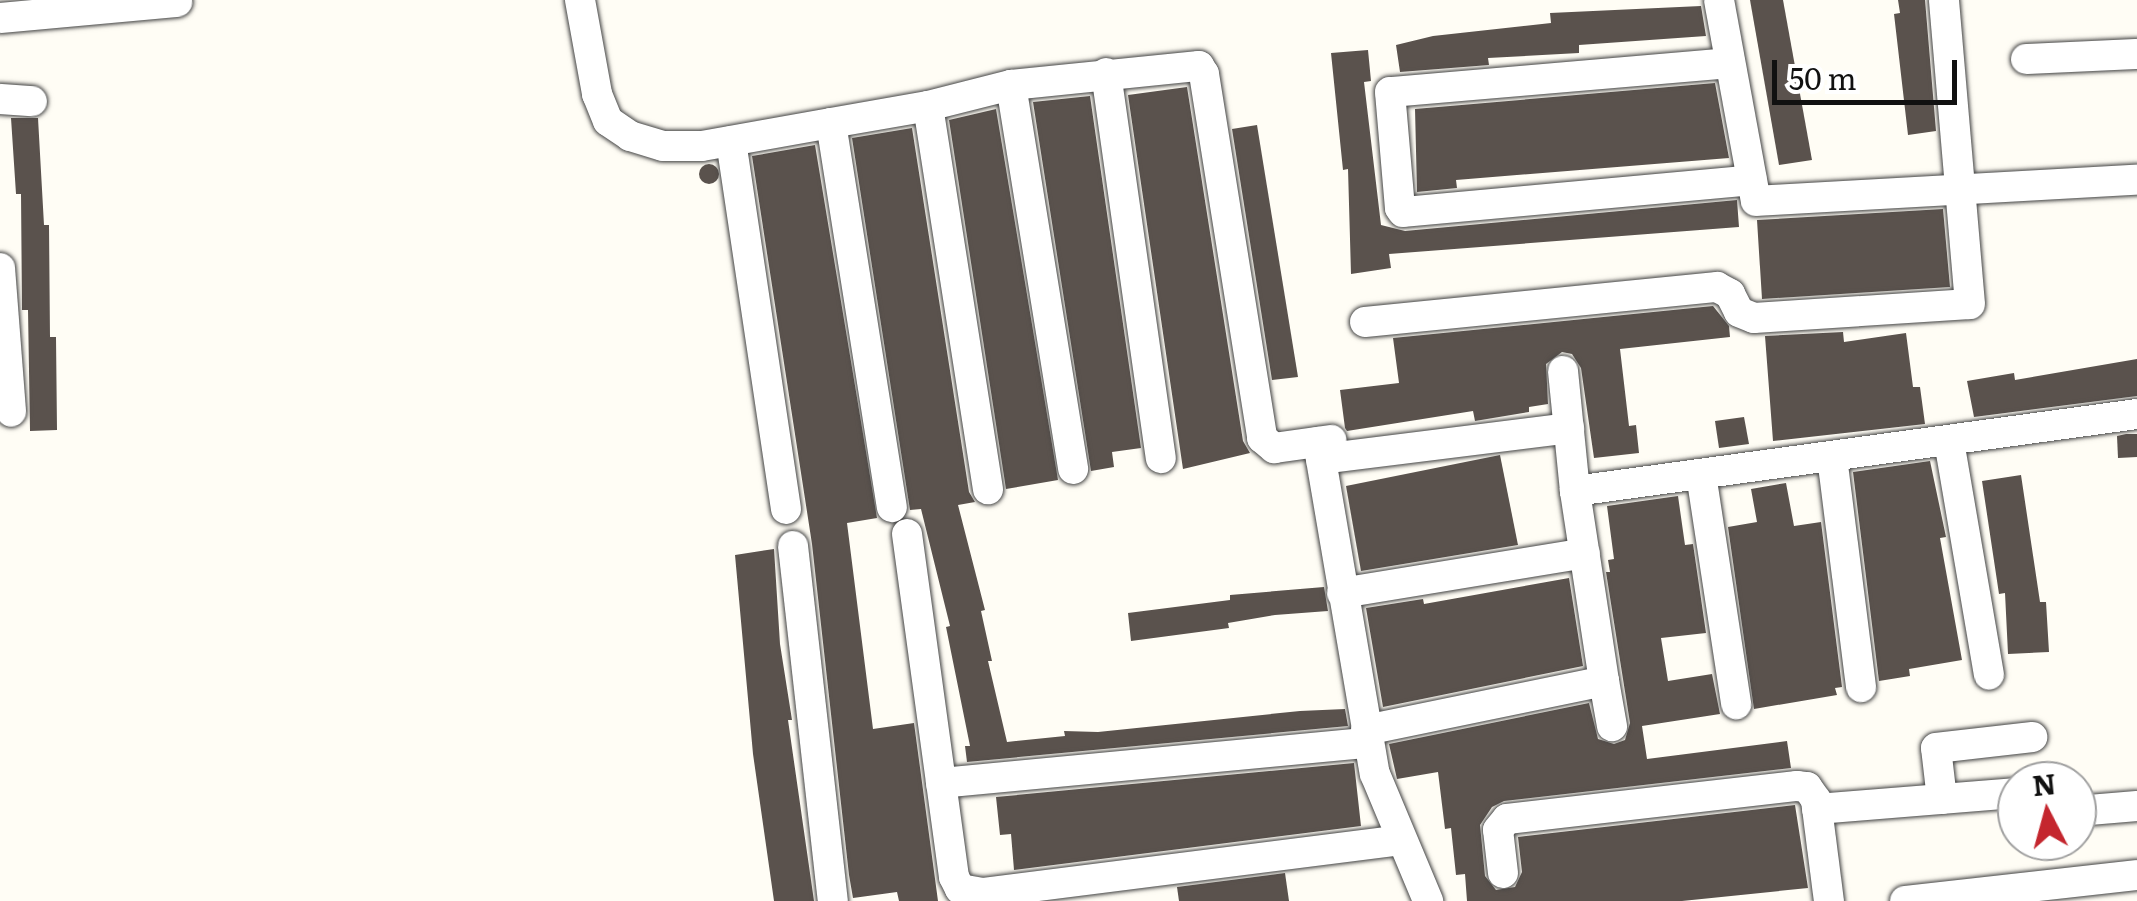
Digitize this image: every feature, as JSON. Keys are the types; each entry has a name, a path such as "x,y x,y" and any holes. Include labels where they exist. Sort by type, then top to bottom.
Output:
{"street":[{"path":"580,0 597,94 608,121 630,136 663,146 731,141 831,124 1011,85 1199,66 1204,74 1262,438 1274,448 1323,447 1569,428"},
{"path":"1719,0 1758,202 2137,180"},
{"path":"1365,322 1717,287 1730,294 1739,312 1754,318 1964,307 1972,299 1944,0"},
{"path":"0,18 177,2"},
{"path":"2026,59 2137,54"},
{"path":"1730,64 1390,92 1400,208 1403,212 1752,180"},
{"path":"1106,73 1160,458"},
{"path":"1011,85 1073,468"},
{"path":"0,100 32,101"},
{"path":"928,106 988,489"},
{"path":"831,124 892,506"},
{"path":"731,141 786,509"},
{"path":"0,268 11,412"},
{"path":"1563,371 1575,491 1612,726"},
{"path":"1575,491 2137,414"},
{"path":"1950,441 1989,675"},
{"path":"1323,447 1342,593 1367,736 1400,840 1428,901"},
{"path":"1832,457 1861,687"},
{"path":"1701,474 1736,704"},
{"path":"907,534 954,877 968,893 1400,840"},
{"path":"793,546 832,901"},
{"path":"1342,593 1584,553"},
{"path":"941,783 1367,736 1604,680"},
{"path":"1942,798 1936,748 2032,737"},
{"path":"1503,872 1498,830 1506,819 1807,786 1814,794 1829,901"},
{"path":"1816,809 1997,794"},
{"path":"2097,810 2137,806"},
{"path":"1905,901 2137,875"}],"building":[{"path":"1750,0 1783,0 1812,160 1779,165"},
{"path":"1898,0 1925,0 1936,131 1908,135 1894,14 1900,13"},
{"path":"1701,6 1706,36 1579,45 1579,53 1488,58 1489,65 1400,72 1396,45 1433,36 1551,23 1550,13"},
{"path":"1368,50 1371,81 1364,82 1381,225 1405,231 1737,200 1739,227 1389,254 1391,268 1351,274 1348,169 1343,170 1331,53"},
{"path":"1715,83 1729,158 1456,180 1457,188 1417,192 1415,109"},
{"path":"1187,87 1243,441 1250,453 1183,469 1128,95"},
{"path":"1090,96 1141,448 1112,452 1114,467 1091,471 1033,102"},
{"path":"996,109 1058,480 1006,489 949,120"},
{"path":"11,118 38,118 44,225 49,225 50,337 56,337 57,430 30,431 28,310 22,310 21,194 16,194"},
{"path":"1257,125 1298,377 1272,380 1232,129"},
{"path":"912,128 969,492 975,502 958,505 985,610 981,611 992,661 988,661 1007,742 1065,736 1064,731 1098,732 1300,711 1345,709 1348,726 967,762 965,746 970,746 946,627 950,626 921,509 910,510 852,138"},
{"path":"815,145 877,518 847,523 873,729 914,723 938,901 899,901 897,892 853,898 849,875 812,544 752,156"},
{"path":"709,164 719,174 709,184 699,174"},
{"path":"1943,209 1950,287 1762,299 1757,220"},
{"path":"1713,306 1729,326 1730,337 1620,349 1629,426 1636,425 1639,453 1594,458 1581,368 1572,354 1562,352 1546,364 1548,404 1529,407 1529,412 1475,421 1473,411 1347,431 1345,428 1340,390 1399,383 1393,338"},
{"path":"1843,332 1844,342 1906,333 1913,387 1920,387 1925,424 1773,441 1765,336"},
{"path":"2137,359 2137,396 1974,417 1967,381 2014,373 2015,380"},
{"path":"1744,417 1749,444 1719,448 1715,421"},
{"path":"2137,434 2137,457 2118,458 2117,436"},
{"path":"1500,455 1518,545 1361,571 1346,486"},
{"path":"1930,461 1946,537 1940,538 1962,660 1909,669 1910,676 1879,681 1853,472"},
{"path":"2021,475 2040,602 2046,602 2049,652 2008,654 2005,593 1999,594 1982,481"},
{"path":"1786,483 1794,526 1821,522 1842,687 1835,688 1837,695 1754,709 1728,527 1757,522 1751,489"},
{"path":"1678,496 1685,545 1693,544 1706,633 1661,638 1668,681 1712,674 1720,714 1642,726 1647,759 1787,741 1791,768 1504,801 1492,807 1480,825 1485,876 1496,890 1515,887 1522,872 1518,837 1795,805 1808,888 1682,901 1467,901 1465,874 1456,875 1451,828 1445,829 1438,772 1397,779 1389,744 1589,703 1598,739 1614,744 1625,740 1630,723 1606,572 1610,572 1608,560 1614,559 1607,506"},
{"path":"774,549 780,644 792,720 788,720 814,901 774,901 753,754 735,555"},
{"path":"1569,578 1583,666 1383,707 1366,608 1423,599 1424,604"},
{"path":"1324,587 1328,611 1275,615 1228,623 1229,628 1131,641 1128,613 1230,600 1230,595"},
{"path":"1354,763 1361,826 1014,870 1011,834 1000,835 996,797"},
{"path":"1285,873 1289,901 1179,901 1177,887"}]}
